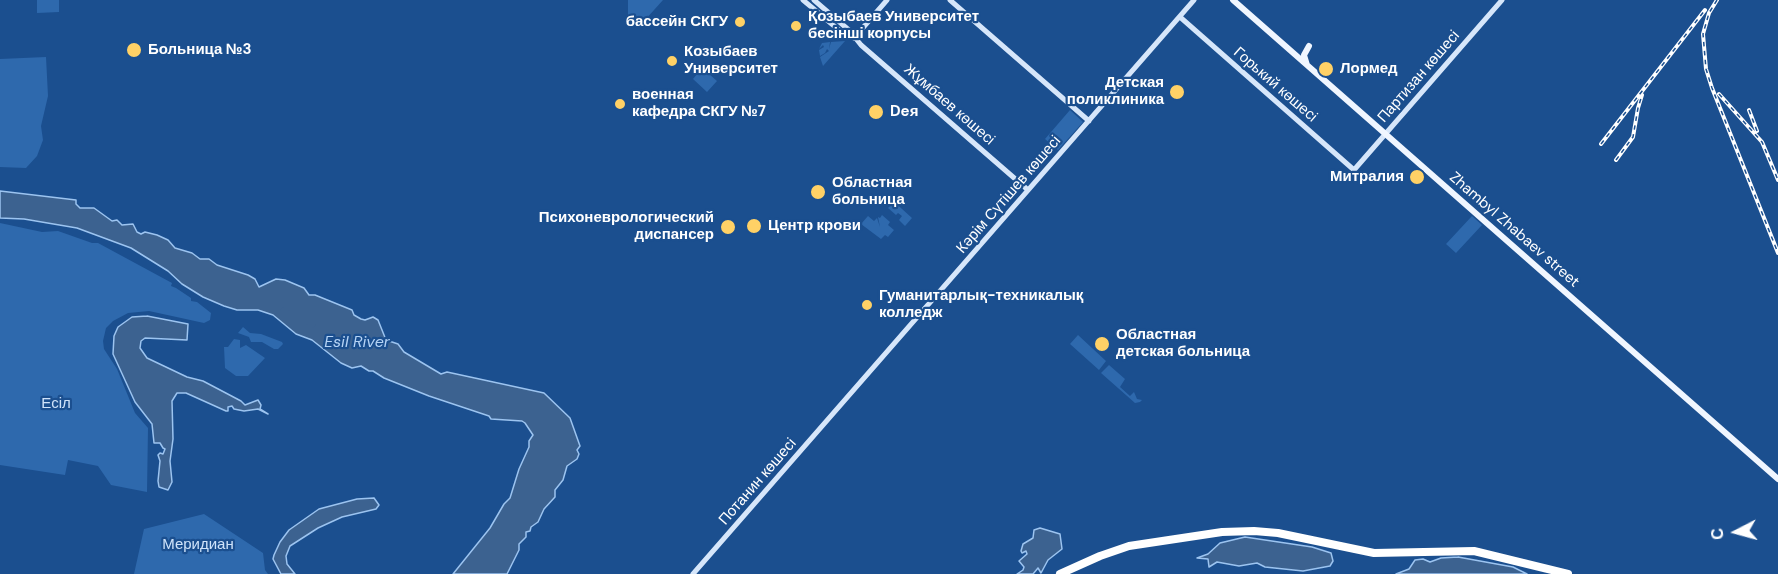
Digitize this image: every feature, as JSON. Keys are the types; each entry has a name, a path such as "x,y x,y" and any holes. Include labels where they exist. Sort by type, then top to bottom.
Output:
{"highway":[{"path":"1060,574 1129,546 1205,534 1254,531 1278,533 1374,553 1479,551 1568,574"}],"main road":[{"name":"Жұмбаев көшесі","path":"803,0 849,38 854,38"},
{"name":"Жұмбаев көшесі","path":"814,0 850,31 854,38 1028,190"},
{"path":"854,38 887,0"},
{"path":"950,0 1089,121"},
{"name":"Кәрім Сүтішев көшесі","path":"841,405 1194,0"},
{"name":"Zhambyl Zhabaev street","path":"1233,0 1778,479"},
{"name":"Партизан көшесі","path":"1354,170 1502,0"},
{"name":"Горький көшесі","path":"1180,17 1354,170"},
{"path":"1288,49 1301,50 1309,46 1304,57 1309,67"},
{"path":"1377,144 1389,140 1395,143"},
{"name":"Потанин көшесі","path":"693,574 841,405"}],"green space":[{"path":"37,0 59,0 59,12 37,13"},
{"path":"628,0 663,0 645,20 628,18"},
{"path":"845,41 823,66 820,57 829,51 827,49 820,56 819,50 824,47 823,45 819,49 822,43 830,42 829,49 831,42"},
{"path":"46,57 48,96 41,126 43,140 37,156 26,168 0,167 0,59"},
{"path":"702,68 717,81 707,92 693,79"},
{"path":"1070,110 1083,122 1058,150 1045,139"},
{"path":"891,199 912,218 905,226 899,220 902,216 898,213 896,215 888,208"},
{"path":"882,215 890,222 888,225 894,230 888,237 885,235 881,239 861,224 868,216 874,221 877,218 880,227 878,217"},
{"path":"1472,216 1482,225 1456,253 1446,244"},
{"name":"Есіл","path":"0,223 42,232 58,231 98,243 172,283 171,286 211,313 210,320 204,323 149,311 128,313 113,321 106,328 104,349 117,369 135,413 148,428 147,492 111,485 98,466 68,460 65,475 0,465"},
{"path":"243,327 250,333 261,334 283,344 278,349 274,349 262,342 251,342 249,337 238,333"},
{"path":"1078,335 1106,361 1099,370 1070,344"},
{"path":"234,339 240,340 240,348 246,345 265,358 248,376 236,376 225,368 224,347 228,347"},
{"path":"1109,365 1125,379 1120,387 1130,396 1134,392 1137,399 1142,400 1140,402 1135,403 1101,373"},
{"name":"Меридиан","path":"204,514 263,553 265,570 268,574 134,574 144,529"}],"water":[{"name":"Esil River","path":"0,191 76,200 80,208 94,208 112,221 117,220 122,225 133,224 137,232 141,234 145,232 157,235 168,240 175,248 192,253 200,259 209,259 217,265 248,275 255,279 259,287 276,279 285,280 304,288 309,295 315,295 352,310 354,315 361,319 373,317 378,320 386,340 398,344 404,352 441,374 447,372 544,393 570,418 580,446 577,450 579,454 577,459 567,466 563,480 555,490 555,497 544,509 538,522 526,532 526,537 519,544 519,550 507,574 453,574 490,528 510,498 533,435 525,423 491,419 489,416 384,378 361,366 352,368 341,363 312,340 296,334 273,315 258,310 237,310 203,297 182,284 168,271 131,248 77,228 24,219 0,218"},
{"path":"147,316 188,324 187,340 145,338 141,341 140,348 147,358 187,377 203,381 245,405 258,400 261,405 260,409 268,414 258,409 244,411 234,409 232,406 226,411 186,393 177,393 172,401 173,439 170,461 172,482 168,490 159,487 158,481 160,461 158,455 163,454 165,449 160,443 154,443 152,424 135,402 113,354 114,336 118,327 132,317"},
{"path":"374,498 379,505 376,509 342,517 318,528 290,546 286,556 287,564 295,574 281,574 273,559 280,542 289,530 319,509 357,499"},
{"path":"1040,528 1060,534 1062,549 1048,560 1041,573 1038,568 1033,574 1017,574 1024,567 1019,561 1027,554 1026,551 1022,553 1021,551 1023,544 1033,538 1034,530"},
{"path":"1245,537 1312,547 1331,553 1333,561 1330,566 1303,571 1265,567 1257,563 1239,566 1217,562 1209,567 1208,559 1197,558 1208,554 1220,543"},
{"path":"1458,557 1513,567 1527,574 1396,574 1409,569 1415,560 1423,559 1430,562 1441,558"}],"waterway":[{"name":"Esil River","path":"283,310 313,325"}],"railway":[{"path":"1717,0 1709,13 1703,34 1706,69 1778,253"},
{"path":"1601,144 1705,10"},
{"path":"1719,94 1762,142 1778,180"},
{"path":"1616,160 1633,137 1642,95"},
{"path":"1749,110 1757,131"}],"place":[{"name":"бассейн СКГУ","path":"740,22"},
{"name":"Қозыбаев Университет бесінші корпусы","path":"796,26"},
{"name":"Больница №3","path":"134,50"},
{"name":"Козыбаев Университет","path":"672,61"},
{"name":"Лормед","path":"1326,69"},
{"name":"Детская поликлиника","path":"1177,92"},
{"name":"военная кафедра СКГУ №7","path":"620,104"},
{"name":"Deя","path":"876,112"},
{"name":"Митралия","path":"1417,177"},
{"name":"Областная больница","path":"818,192"},
{"name":"Центр крови","path":"754,226"},
{"name":"Психоневрологический диспансер","path":"728,227"},
{"name":"Гуманитарлық-техникалық колледж","path":"867,305"},
{"name":"Областная детская больница","path":"1102,344"}]}
